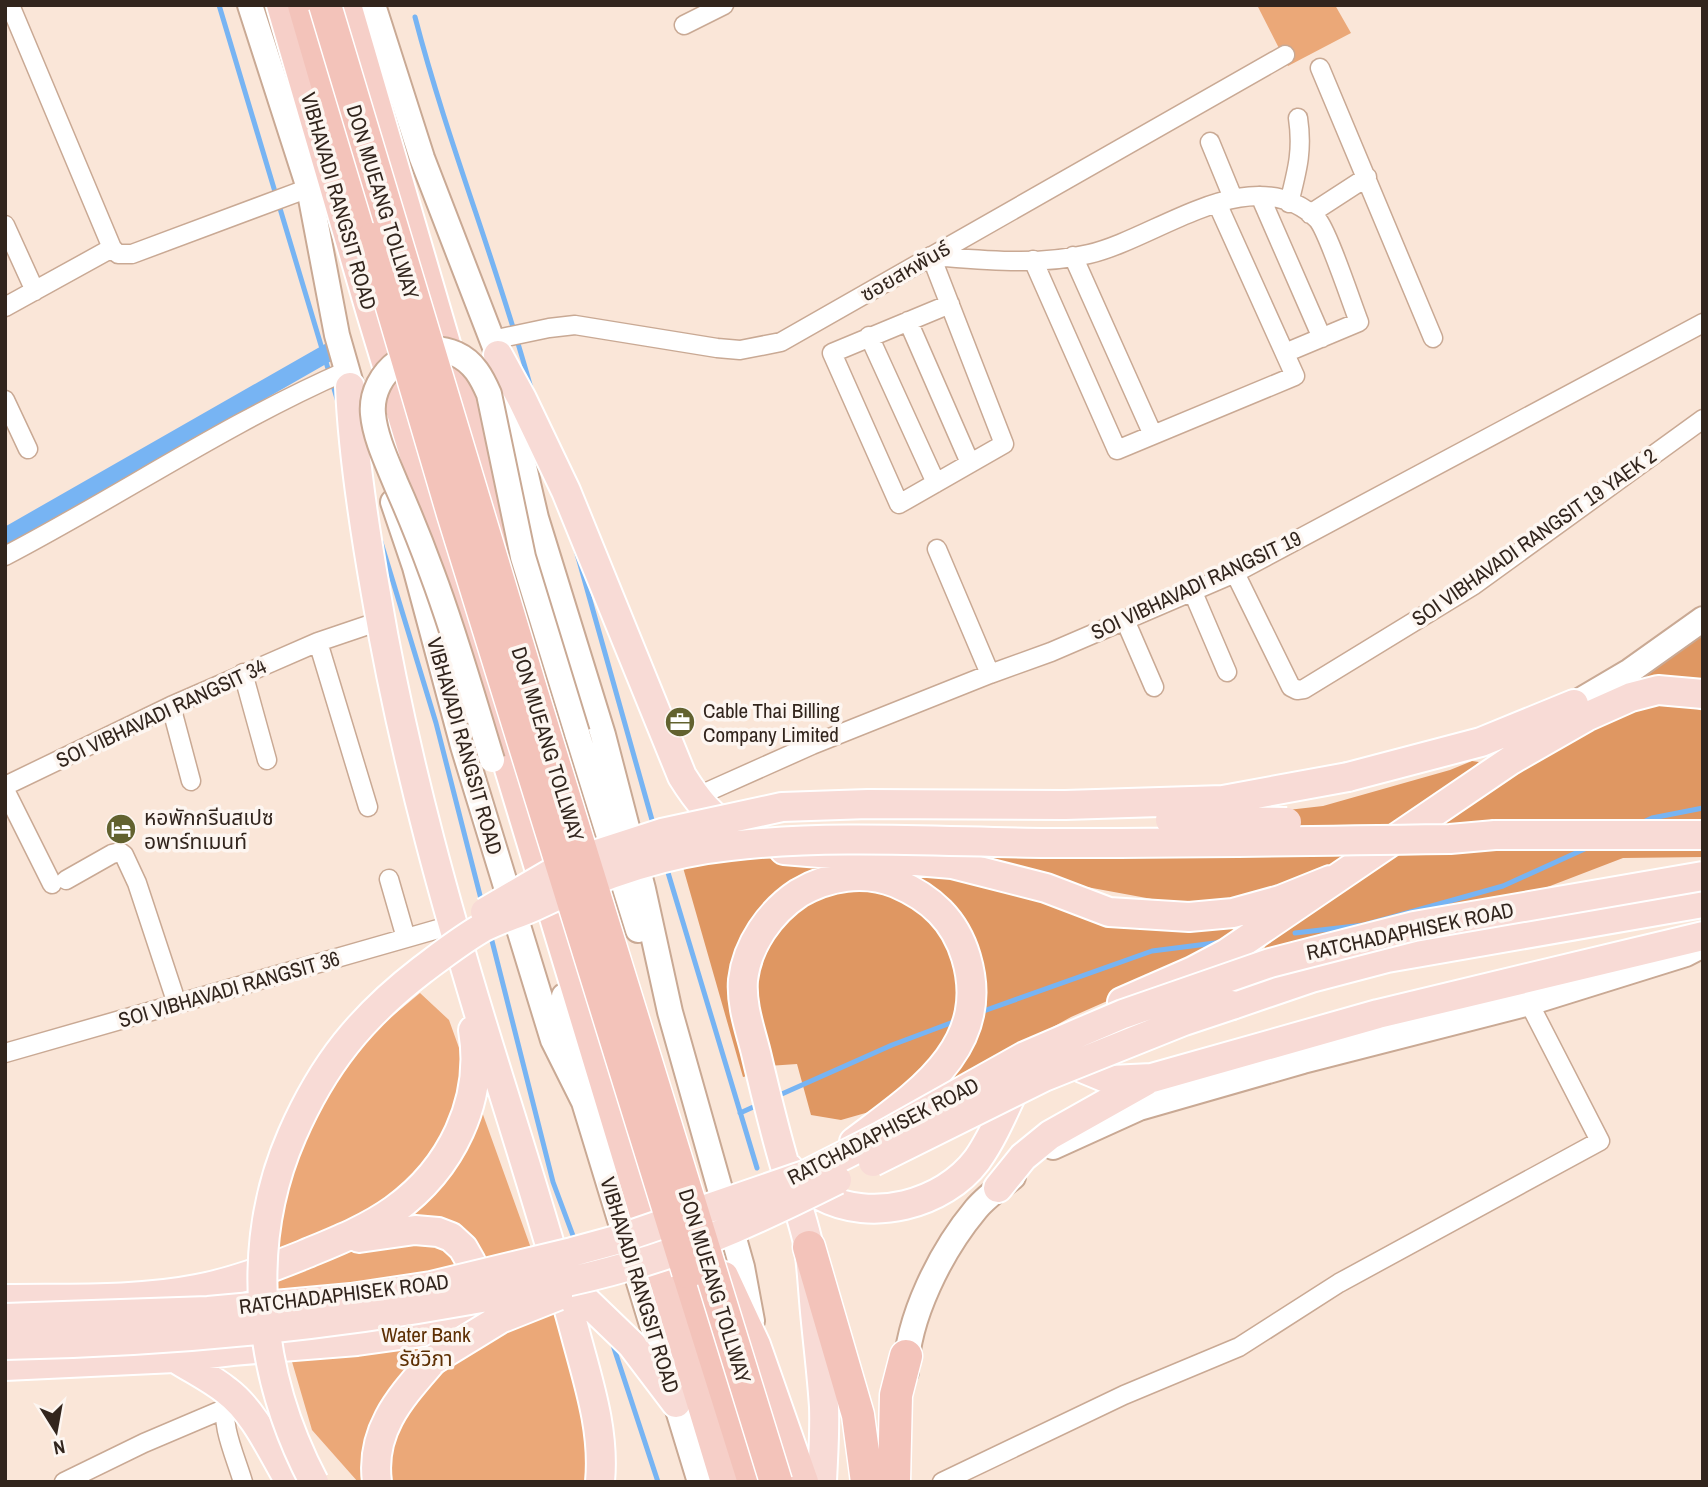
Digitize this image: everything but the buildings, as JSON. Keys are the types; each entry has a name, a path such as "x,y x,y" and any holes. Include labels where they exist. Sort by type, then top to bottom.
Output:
{"highway":[{"name":"VIBHAVADI RANGSIT ROAD","path":"281,5 371,313 725,1482"},
{"path":"347,5 555,717 726,1283 756,1345 804,1482"},
{"name":"DON MUEANG TOLLWAY","path":"310,12 453,514 754,1482"},
{"name":"DON MUEANG TOLLWAY","path":"310,12 537,709 776,1482"},
{"path":"809,1247 858,1415 867,1482"},
{"path":"894,1482 896,1395 906,1356"}],"main road":[{"name":"VIBHAVADI RANGSIT ROAD","path":"250,5 309,188 348,379 415,567 463,746 553,1040 584,1102 700,1482"},
{"path":"373,5 418,145 506,341 528,411 566,491 636,660 668,746 698,802 710,814 740,835 776,849 953,864 1045,888 1108,912 1189,917 1233,913 1280,900 1331,880"},
{"path":"506,341 536,518 603,735 643,889 670,1012 742,1267 756,1345"},
{"path":"584,1102 579,1054 571,1021 492,760 433,574 387,463 373,413 374,396 380,380 390,368 412,353 435,349 456,354 472,364 489,394 523,557 633,917 670,1012"},
{"path":"348,379 354,453 380,621 413,777 456,941 557,1263 594,1403 601,1444 600,1482"},
{"path":"314,1482 282,1409 265,1334 263,1257 275,1185 286,1148 319,1079 345,1041 369,1014 456,941 477,918 495,904 569,863 662,833 782,807 868,804 1065,805 1223,800 1348,777 1481,742 1574,705 1630,671 1703,619"},
{"path":"785,1164 806,1186 841,1203 884,1208 907,1205 929,1197 948,1187 976,1161 1022,1073 1044,1045 1075,1023 1193,971 1227,953 1511,760 1586,717 1631,696 1658,690 1703,694"},
{"path":"1511,760 1574,705"},
{"path":"668,746 719,800 750,813 846,817 1316,823 1495,835 1703,835"},
{"path":"456,941 578,885 633,866 687,852 729,846 810,839 1090,843 1450,839 1495,835"},
{"name":"RATCHADAPHISEK ROAD","path":"5,1318 136,1315 281,1306 431,1286 616,1240 748,1196 825,1166 1025,1056 1123,1014 1269,963 1414,926 1703,876"},
{"path":"822,1482 824,1409 809,1247 776,1133 744,997 743,980 748,958 771,917 780,907 814,885 832,878 886,879 937,907 960,938 970,976 970,1015 954,1055 934,1078 825,1166"},
{"name":"RATCHADAPHISEK ROAD","path":"5,1345 132,1340 284,1328 433,1307 625,1268 687,1247 784,1207 1044,1077 1163,1030 1311,978 1387,958 1703,903"},
{"path":"1233,1005 1460,959 1666,924 1703,912"},
{"path":"1126,1000 1084,1038 1078,1048 1077,1055 1082,1068 1111,1080 1152,1078 1378,1014 1703,936"},
{"path":"5,1299 94,1297 194,1290 262,1272 342,1240 393,1211 425,1185 459,1136 469,1108 474,1085 475,1044 456,941"},
{"path":"998,1188 1037,1157 1062,1142 1139,1108 1303,1061 1529,1003 1686,954 1703,945"},
{"path":"909,1482 905,1426 906,1356 916,1312 940,1266 970,1217 1023,1157 1050,1136 1152,1078"},
{"path":"5,1366 175,1358 357,1341 451,1328 469,1318 475,1309 476,1287 471,1262 463,1248 451,1237 415,1230 342,1240"},
{"path":"557,1263 567,1279 632,1345 676,1404"},
{"path":"377,1482 377,1456 382,1433 393,1408 433,1360 500,1319 625,1268"},
{"path":"226,1400 243,1367 251,1359 276,1348"},
{"path":"175,1358 226,1400 248,1413 290,1482"}],"street":[{"path":"10,5 112,248 118,254 132,254 309,188"},
{"path":"684,25 724,5"},
{"name":"ซอยสหพันธ์","path":"506,341 575,325 740,350 781,342 1284,55"},
{"path":"1320,68 1433,338"},
{"path":"1289,202 1301,151 1298,118"},
{"path":"1033,260 1116,450 1295,376 1225,201 1210,142"},
{"path":"1310,214 1367,177"},
{"path":"950,304 832,353 899,504 1004,444 950,304 931,256 985,261 1073,256 1112,247 1242,195 1289,202 1301,206 1320,221 1359,322 1284,353"},
{"path":"1260,196 1322,338"},
{"path":"5,225 35,291"},
{"path":"5,307 112,248"},
{"path":"1073,256 1153,435"},
{"path":"908,321 970,463"},
{"name":"SOI VIBHAVADI RANGSIT 19","path":"709,791 800,750 1051,652 1235,573 1703,323"},
{"path":"869,336 936,483"},
{"path":"5,556 148,477 232,426 297,392 348,379"},
{"path":"5,400 28,449"},
{"name":"SOI VIBHAVADI RANGSIT 19 YAEK 2","path":"1235,573 1291,687 1304,689 1474,584 1703,419"},
{"path":"937,549 990,674"},
{"path":"1192,590 1227,672"},
{"path":"1125,620 1154,687"},
{"name":"SOI VIBHAVADI RANGSIT 34","path":"5,788 243,673 318,642 380,621"},
{"path":"318,642 368,807"},
{"path":"243,673 267,760"},
{"path":"171,706 191,781"},
{"path":"5,788 59,882 112,854 120,852 124,855 137,883 177,1004"},
{"path":"389,879 406,939"},
{"name":"SOI VIBHAVADI RANGSIT 36","path":"5,1054 406,939 456,941"},
{"path":"942,1482 1124,1395 1239,1347 1339,1283 1600,1141 1529,1003"},
{"path":"64,1482 226,1400 228,1432 243,1482"}],"green space":[{"path":"1257,5 1335,5 1351,33 1288,66"},
{"name":"Water Bank รัชวิภา","path":"420,993 449,1020 615,1482 358,1482 312,1430 271,1290 273,1239 298,1130 334,1065"}],"shaded area":[{"path":"1703,634 1703,687 1636,684"},
{"path":"1677,702 1703,711 1703,857 1623,858 1516,899 1261,955 1274,929 1437,822 1607,719 1643,704"},
{"path":"1472,761 1479,762 1459,780 1317,878 1249,900 1190,906 1065,883 979,857 984,850 1217,851 1251,814 1323,806 1450,770"},
{"path":"724,856 888,865 991,878 1068,904 1262,920 1207,957 1071,1017 932,1094 841,1120 811,1115 797,1064 768,1066 755,1017 752,980 756,961 778,927 798,909 834,894 854,891 894,896 912,904 928,916 940,931 958,983 984,975 968,931 942,898 827,868 732,967 727,992 751,1075 743,1077 682,864"}],"waterway":[{"path":"219,5 338,402"},
{"path":"415,17 442,111 532,392"},
{"path":"5,537 343,344"},
{"path":"380,539 436,723 482,903"},
{"path":"576,550 654,827"},
{"path":"1639,824 1652,818 1703,808"},
{"path":"1295,933 1364,925 1503,886 1589,847"},
{"path":"666,866 757,1168"},
{"path":"490,933 553,1182 575,1241"},
{"path":"978,1013 1152,951 1223,942"},
{"path":"775,1097 892,1045 956,1021"},
{"path":"740,1113 760,1104"},
{"path":"612,1342 658,1482"}],"place":[{"name":"Cable Thai Billing Company Limited","path":"680,722"},
{"name":"หอพักกรีนสเปซ อพาร์ทเมนท์","path":"121,829"}]}
